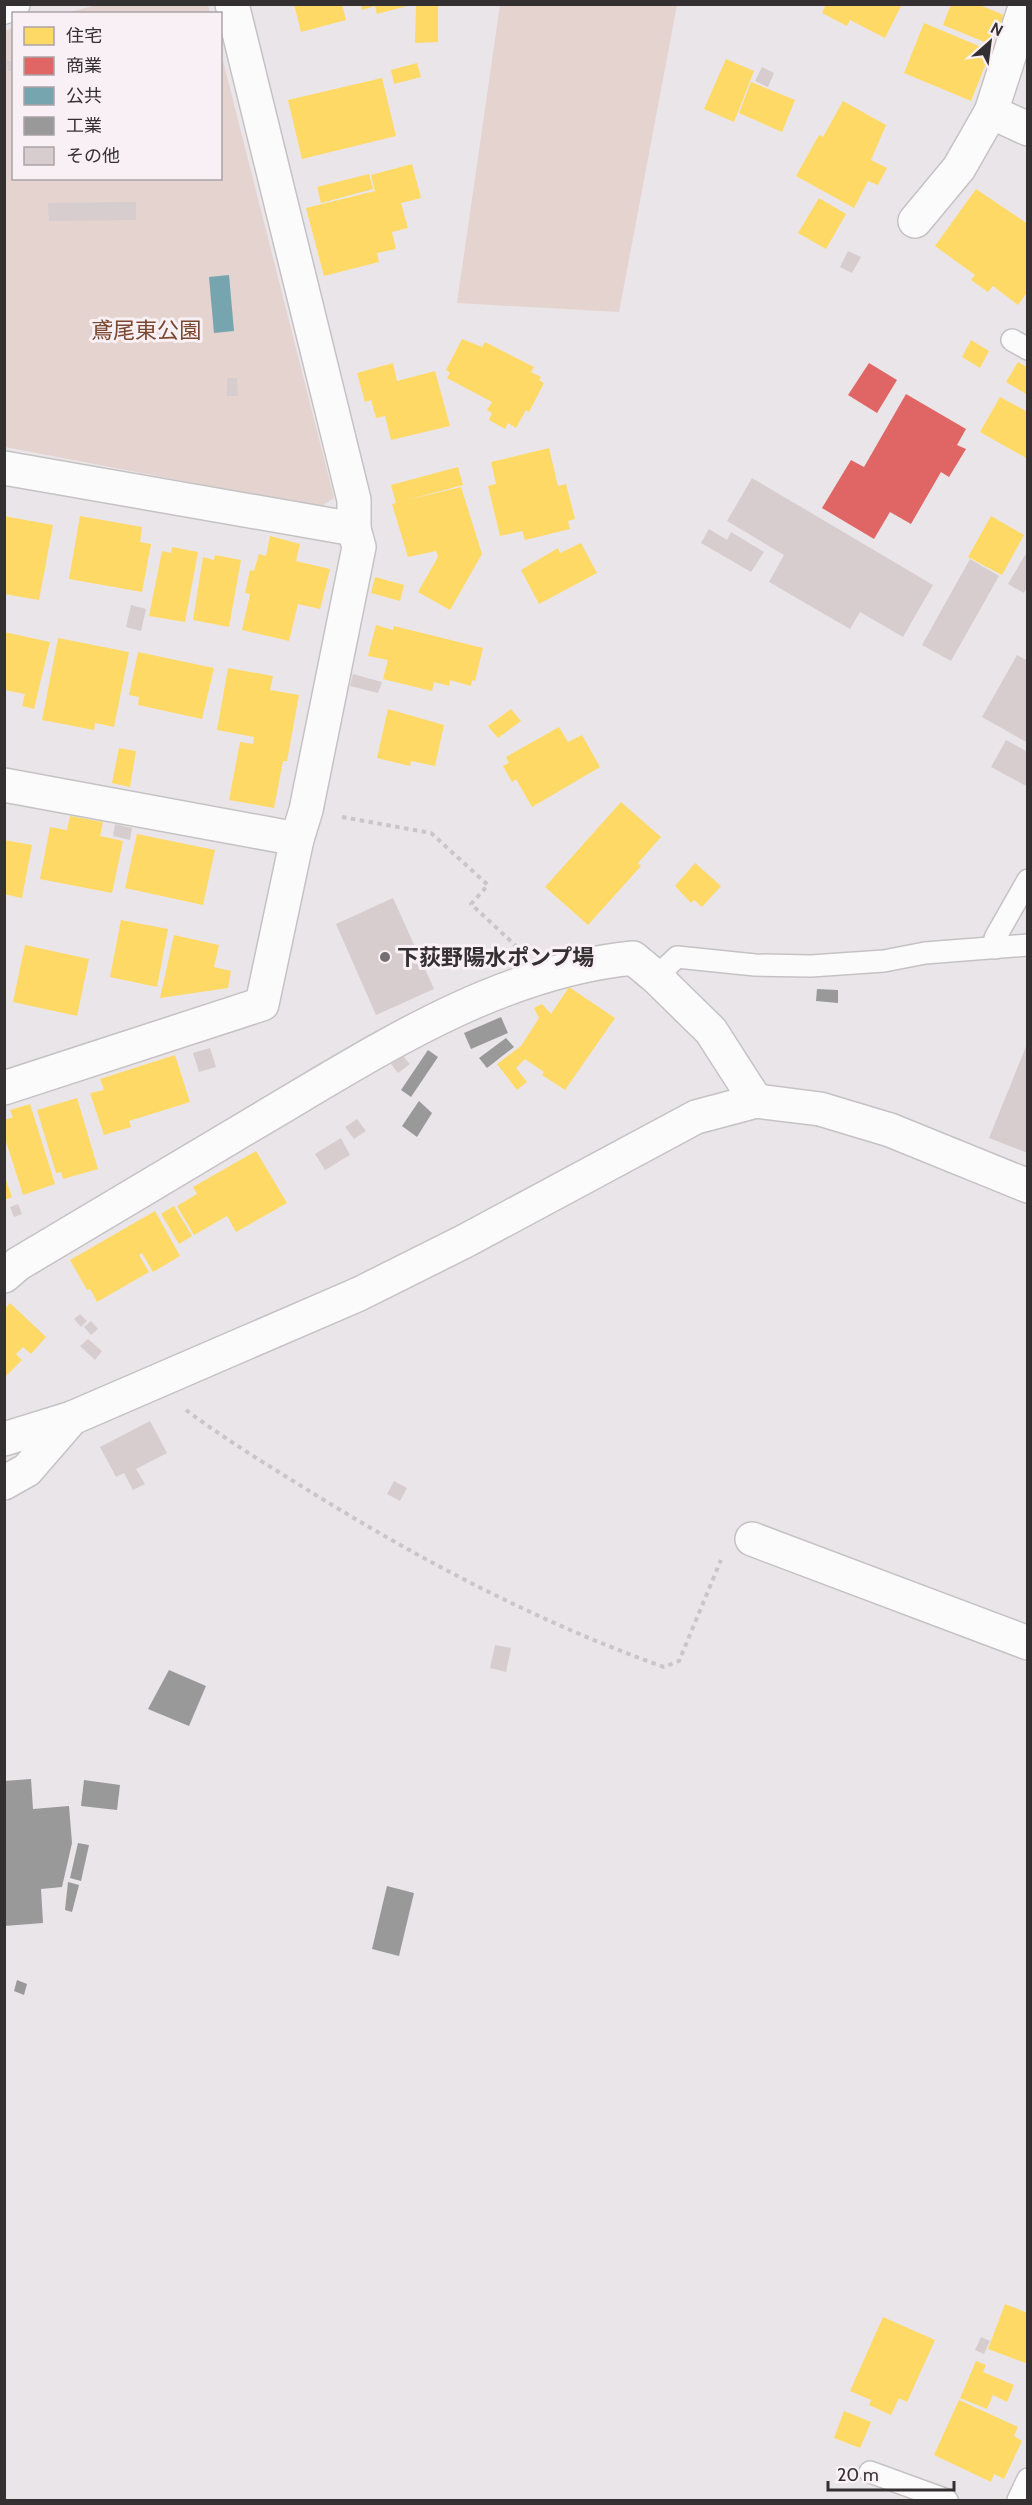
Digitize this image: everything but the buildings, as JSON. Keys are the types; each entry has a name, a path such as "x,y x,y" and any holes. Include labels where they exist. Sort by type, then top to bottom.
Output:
{"street":[{"path":"4,7 13,4"},
{"path":"4,1088 262,1004 297,839 306,810 359,547 354,529 354,500 232,4"},
{"path":"915,221 959,168 990,112 1026,4"},
{"path":"990,112 1028,129"},
{"path":"4,468 354,529"},
{"path":"4,785 297,839"},
{"path":"4,1276 28,1258 406,1035 510,987 607,961 633,958 656,977 711,1031 756,1101"},
{"path":"4,1439 72,1418 359,1294 465,1241 696,1118 756,1101 820,1109 890,1130 1028,1186"},
{"path":"4,1483 27,1470 72,1418"},
{"path":"752,1539 1028,1643"}],"lane":[{"path":"995,948 996,938 1028,879"},
{"path":"656,977 677,957 755,965 811,966 884,962 925,953 1028,945"},
{"path":"870,2472 947,2500"},
{"path":"1018,2500 1028,2479"}],"path":[{"path":"380,824 431,833 462,860 488,885 471,904 516,946"},
{"path":"153,1383 188,1411 262,1462 396,1545 606,1647 664,1667 679,1661 723,1556 736,1541 752,1539"}],"green space":[{"path":"97,5 208,5 210,12 69,12"},
{"path":"500,5 677,5 619,312 457,303"},
{"name":"鳶尾東公園","path":"12,28 12,180 222,180 222,57 334,498 320,507 5,447 5,31"}],"place":[{"name":"下荻野陽水ポンプ場","path":"385,957"}]}
